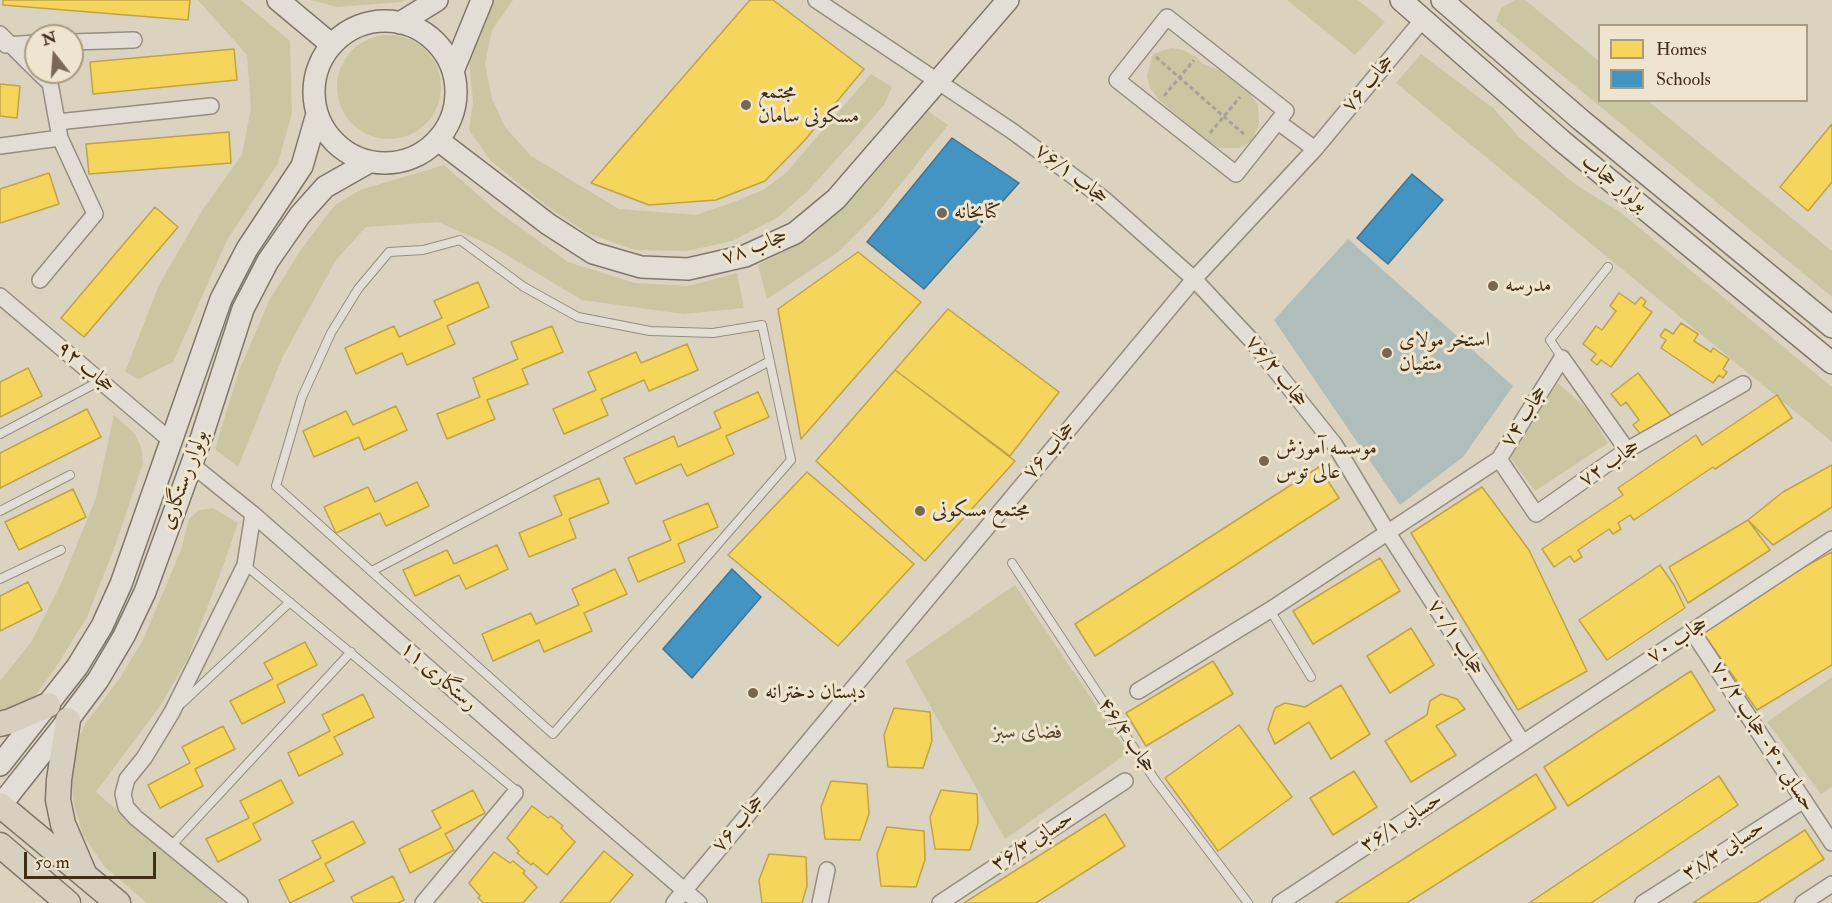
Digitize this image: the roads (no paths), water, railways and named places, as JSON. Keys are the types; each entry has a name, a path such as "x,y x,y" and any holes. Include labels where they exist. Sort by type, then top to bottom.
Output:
{"main road":[{"path":"0,724 48,705"},
{"path":"69,720 58,800 63,824 84,873"},
{"path":"0,805 118,903"},
{"path":"0,845 68,903"}],"street":[{"path":"278,0 332,45"},
{"path":"400,23 437,0"},
{"path":"453,71 482,0"},
{"name":"حجاب ۷۶/۱","path":"816,0 1012,131 1104,199 1194,279"},
{"name":"حجاب ۷۸","path":"438,140 548,224 593,253 641,267 688,269 745,256 795,233 836,199 1008,0"},
{"name":"بولوار حجاب","path":"1401,0 1562,141 1832,363"},
{"name":"بولوار حجاب","path":"1449,2 1581,120 1832,327"},
{"path":"1167,17 1286,111 1278,122 1236,174 1117,81 1167,17"},
{"name":"حجاب ۷۶","path":"674,903 1194,279 1314,149 1424,18"},
{"path":"382,21 400,23 418,29 433,40 445,54 453,71 456,89 455,107 448,125 438,140 423,152 406,160 388,164 369,162 352,156 337,145 325,131 317,114 314,96 315,77 321,60 346,32 363,24 382,21"},
{"path":"84,42 134,40"},
{"path":"4,41 24,42"},
{"path":"4,41 24,59"},
{"path":"40,280 95,214 60,138 50,84"},
{"path":"57,123 211,106"},
{"name":"بولوار رستگاری","path":"0,765 77,668 107,615 121,584 221,299 247,249 302,166 317,114"},
{"path":"1562,141 1581,120"},
{"path":"1278,122 1314,149"},
{"path":"0,146 60,138"},
{"name":"بولوار رستگاری","path":"0,805 69,720 98,680 128,628 145,592 243,309 268,261 300,215 325,187 369,162"},
{"name":"حجاب ۷۶/۲","path":"1194,279 1252,341 1335,445 1388,533"},
{"name":"حجاب ۹۲","path":"0,296 170,440"},
{"path":"1562,358 1627,450"},
{"name":"حجاب ۷۴","path":"1138,692 1270,610 1499,459 1562,358"},
{"name":"حجاب ۷۲","path":"1499,459 1536,514 1627,450 1743,384"},
{"name":"رستگاری ۱۱","path":"191,464 253,514 699,903"},
{"path":"240,903 136,819 126,807 123,794 128,779 144,758 172,712 245,565 253,514"},
{"name":"حجاب ۷۰/۱","path":"1388,533 1523,742"},
{"name":"حجاب ۷۰","path":"1523,742 1832,539"},
{"name":"حسابی ۴۰- حجاب ۷۰/۲","path":"1692,631 1832,843"},
{"name":"حسابی ۳۶/۱","path":"1280,903 1523,742"},
{"name":"حسابی ۳۶/۳","path":"940,903 1125,781"},
{"path":"423,903 515,794"},
{"name":"حسابی ۳۸/۳","path":"1643,903 1804,800"},
{"path":"820,903 826,870"},
{"path":"1803,903 1832,884"}],"lane":[{"path":"460,240 524,287 578,317 661,332 713,333 762,325 792,460 553,734 372,572 276,486 302,397 331,333 358,289 389,252 423,250 460,240"},
{"path":"1562,358 1550,340 1608,267"},
{"path":"372,572 770,361"},
{"path":"0,434 100,381"},
{"path":"0,511 69,475"},
{"path":"1,576 60,550"},
{"name":"حجاب ۴۶/۴","path":"1012,563 1155,780 1248,903"},
{"path":"245,565 513,788 515,794"},
{"path":"172,712 290,602"},
{"path":"1270,610 1311,677"},
{"path":"171,846 351,652"}],"place":[{"name":"مجتمع مسکونی سامان","path":"746,105"},
{"name":"کتابخانه","path":"942,213"},
{"name":"مدرسه","path":"1493,286"},
{"name":"استخر مولای متقیان","path":"1387,353"},
{"name":"موسسه آموزش عالی توس","path":"1264,461"},
{"name":"مجتمع مسکونی","path":"920,511"},
{"name":"دبستان دخترانه","path":"753,693"}],"park label":[{"name":"فضای سبز","path":"1028,733"}]}
